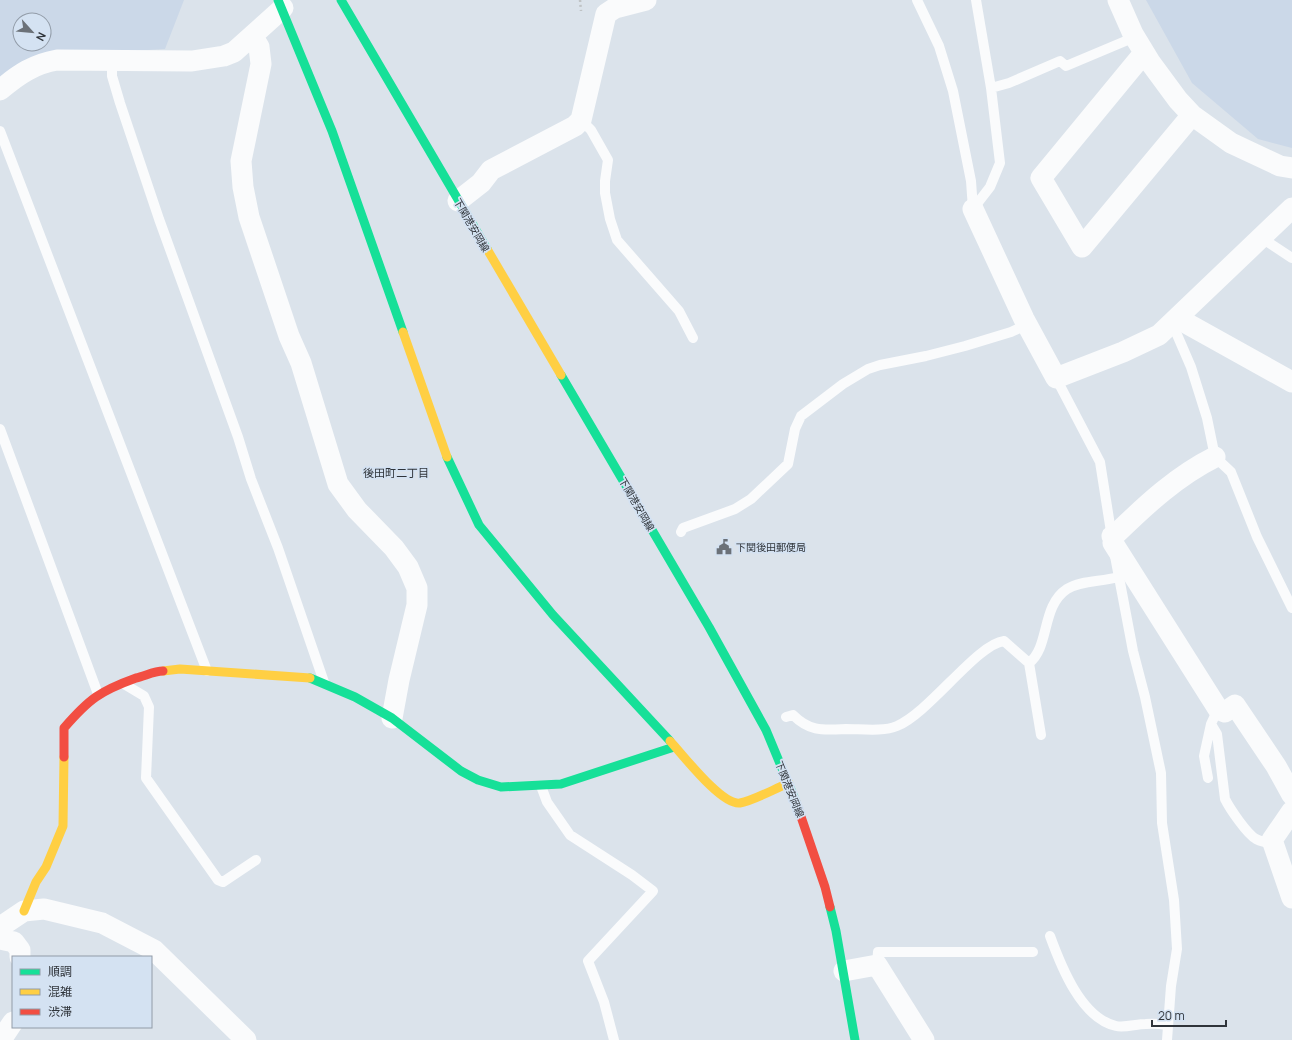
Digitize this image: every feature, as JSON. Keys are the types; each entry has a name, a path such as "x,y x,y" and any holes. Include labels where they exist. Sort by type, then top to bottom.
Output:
{"street":[{"name":"下関港安岡線","path":"341,0 709,627 766,730 789,783 825,887 844,971 855,1040"},
{"path":"458,201 481,183 491,170 575,126 581,120 606,14 615,8 646,0"},
{"path":"1118,0 1139,45 1178,100 1192,116 1231,142 1280,166 1292,168"},
{"path":"0,90 14,78 39,63 57,60 192,61 209,59 234,52 253,37 280,4 332,131 447,457 479,525 553,615 674,747 690,760 717,792 730,802 740,803 751,800 789,783"},
{"path":"253,37 259,47 261,64 241,161 243,187 249,217 289,336 301,363 338,484 357,510 394,548 408,567 416,588 417,605 398,680 392,718"},
{"path":"1139,45 1041,178 1082,247 1192,116"},
{"path":"973,209 1028,324 1056,378 1123,352 1159,335 1292,208"},
{"path":"1174,320 1292,382"},
{"path":"1215,457 1174,482 1112,539 1215,717 1235,705 1276,766 1292,795"},
{"path":"24,911 36,882 46,867 63,826 64,728 84,706 98,694 122,683 158,671 180,669 311,678 355,697 392,718 437,754 478,780 501,787 561,784 674,747"},
{"path":"1292,811 1272,840 1292,898"},
{"path":"0,927 24,911 44,909 102,923 154,950 245,1040"},
{"path":"0,939 14,942 20,950 20,956"},
{"path":"844,971 877,965 924,1040"},
{"path":"1,1040 12,1024"}],"lane":[{"path":"917,0 939,46 953,91 971,181 973,209"},
{"path":"973,209 990,187 1000,163 991,88 976,0"},
{"path":"991,88 1009,83 1060,61 1066,66 1139,45"},
{"path":"112,60 112,76 154,205 238,437 251,479 278,548 325,684"},
{"path":"581,120 591,130 608,160 605,193 610,219 617,240 679,311 693,338"},
{"path":"0,131 207,671"},
{"path":"1260,237 1292,258"},
{"path":"1174,320 1207,418 1215,457 1231,472 1257,536 1292,608"},
{"path":"681,532 684,528 735,509 750,499 788,464 795,429 801,416 843,384 868,369 965,346 1011,332 1028,324"},
{"path":"1056,378 1100,462 1118,577 1161,773 1162,823 1174,900 1177,949 1171,986 1167,1040"},
{"path":"0,429 98,694"},
{"path":"1041,735 1030,663 1042,642 1051,610 1060,594 1076,585 1118,577"},
{"path":"786,717 792,715 798,721 814,729 896,726 913,717 979,655 999,642 1004,641 1030,663"},
{"path":"122,683 144,696 149,707 146,778 218,880 224,882 256,860"},
{"path":"1208,778 1204,756 1215,717"},
{"path":"1215,717 1223,793 1227,803 1254,838 1264,843 1274,844"},
{"path":"541,786 547,802 570,836 632,875 653,891 588,961 604,1002 614,1040"},
{"path":"1050,936 1058,960 1070,982 1089,1010 1108,1023 1123,1026 1147,1024 1168,1025"},
{"path":"877,965 878,952 1033,952"}],"shaded area":[{"path":"0,0 184,0 165,49 113,52 0,81"},
{"path":"1146,0 1292,0 1292,148 1258,139 1192,83"}],"traffic: fast":[{"path":"278,0 332,131 403,332"},
{"path":"341,0 487,249"},
{"path":"561,375 709,627 766,730 796,802"},
{"path":"447,457 479,525 553,615 670,741"},
{"path":"310,678 355,697 392,718 461,771 478,780 501,787 561,784 674,747"},
{"path":"830,907 836,931 855,1040"}],"traffic: slow":[{"path":"487,249 561,375"},
{"path":"403,332 447,457"},
{"path":"163,671 180,669 310,678"},
{"path":"670,741 693,768 713,788 723,797 732,802 745,802 789,783"},
{"path":"24,911 36,882 46,867 63,826 64,757"}],"traffic: jam":[{"path":"64,757 64,728 88,703 113,687 136,678 163,671"},
{"path":"796,802 825,887 830,907"}],"place":[{"name":"下関後田郵便局","path":"724,547"}],"district":[{"name":"後田町二丁目","path":"396,472"}]}
